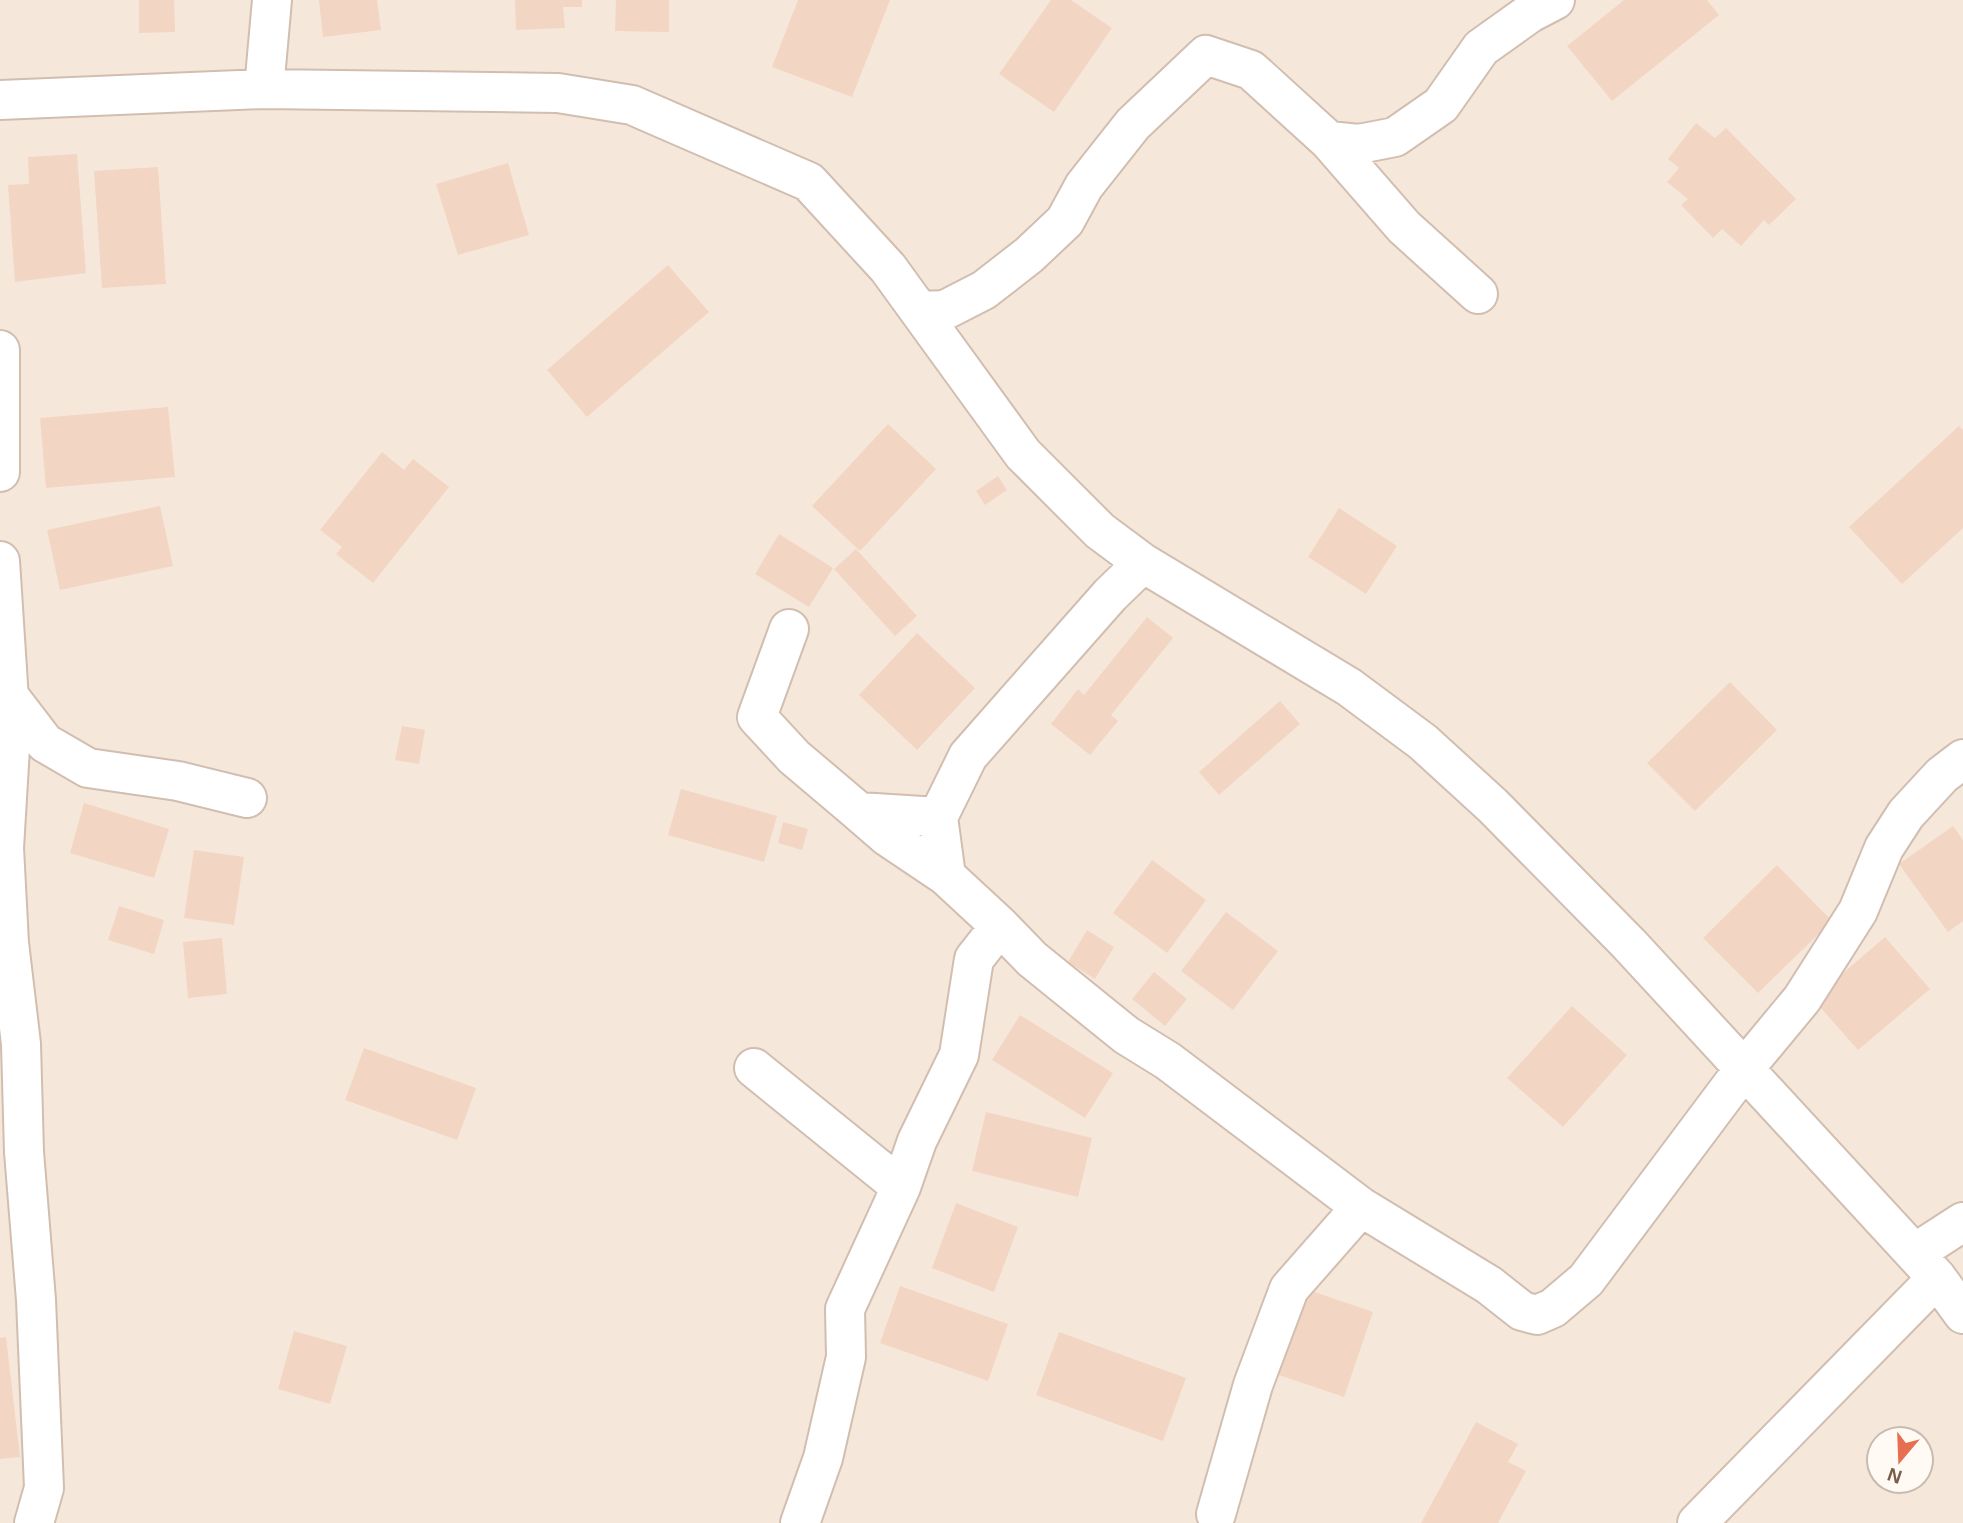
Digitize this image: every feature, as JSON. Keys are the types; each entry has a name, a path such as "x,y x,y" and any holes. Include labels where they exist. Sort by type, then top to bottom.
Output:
{"street":[{"path":"264,89 272,0"},
{"path":"1329,141 1359,144 1395,137 1441,105 1481,48 1530,13 1555,0"},
{"path":"920,311 946,310 984,290 1029,255 1065,221 1084,186 1133,124 1206,55 1251,70 1329,141 1404,227 1478,294"},
{"path":"0,100 264,89 558,93 632,105 809,182 888,268 1024,454 1100,531 1143,563 1349,687 1423,742 1493,806 1629,944 1926,1266 1963,1314"},
{"path":"0,350 0,472"},
{"path":"0,561 11,731 4,848 9,943 21,1044 24,1152 36,1300 44,1488 34,1523"},
{"path":"946,877 938,817 968,756 1110,594 1143,563"},
{"path":"789,629 757,717 794,757 888,837 946,877 1000,926 1032,960 1126,1035 1168,1061 1361,1207 1489,1285 1522,1311 1537,1315 1553,1308 1586,1280 1744,1069 1809,988 1858,911 1884,848 1906,814 1942,775 1963,759"},
{"path":"9,696 45,743 88,768 178,781 247,798"},
{"path":"859,812 938,817"},
{"path":"800,1523 823,1458 846,1357 845,1309 901,1187 917,1142 959,1055 974,959 1000,926"},
{"path":"754,1068 901,1187"},
{"path":"1216,1514 1253,1385 1289,1289 1361,1207"},
{"path":"1697,1523 1963,1222"}],"shaded area":[{"path":"0,0 1963,0 1963,1523 0,1523"}],"building":[{"path":"139,0 174,0 175,32 139,33"},
{"path":"319,0 377,0 381,30 323,37"},
{"path":"515,0 582,0 582,7 563,7 565,28 516,30"},
{"path":"616,0 669,0 669,32 615,31"},
{"path":"798,0 890,0 852,97 772,67"},
{"path":"1051,0 1071,0 1112,28 1054,112 999,74"},
{"path":"1624,0 1707,0 1719,15 1612,101 1567,46"},
{"path":"1696,123 1715,138 1726,128 1796,199 1769,225 1764,220 1741,246 1722,229 1713,238 1681,205 1688,199 1667,182 1679,168 1668,159"},
{"path":"77,154 86,273 15,282 8,185 29,184 28,157"},
{"path":"508,163 529,235 458,255 436,184"},
{"path":"158,167 166,284 102,288 94,171"},
{"path":"668,265 709,312 587,417 547,370"},
{"path":"168,407 175,477 46,488 40,418"},
{"path":"888,424 936,469 860,551 812,506"},
{"path":"1959,426 1963,430 1963,528 1902,584 1849,527"},
{"path":"382,452 404,470 413,459 449,487 373,583 336,554 342,547 320,530"},
{"path":"998,476 1007,490 985,505 976,491"},
{"path":"160,506 173,566 60,590 47,530"},
{"path":"1339,508 1397,546 1366,594 1308,557"},
{"path":"779,534 833,568 809,607 755,574"},
{"path":"856,549 917,616 895,636 834,569"},
{"path":"1147,617 1173,638 1111,715 1118,721 1090,755 1051,724 1078,689 1084,695"},
{"path":"917,633 975,688 917,750 859,695"},
{"path":"1730,682 1777,730 1695,811 1647,763"},
{"path":"1280,701 1300,724 1219,795 1199,772"},
{"path":"402,726 425,730 419,764 395,760"},
{"path":"681,789 777,816 764,862 668,835"},
{"path":"84,803 169,829 154,878 70,853"},
{"path":"783,822 808,829 802,850 778,843"},
{"path":"1953,826 1963,840 1963,921 1948,932 1899,864"},
{"path":"194,850 244,857 234,925 184,918"},
{"path":"1152,860 1206,900 1167,953 1113,913"},
{"path":"1777,865 1832,921 1758,993 1703,938"},
{"path":"119,906 164,920 154,954 108,940"},
{"path":"1226,912 1278,951 1233,1010 1181,971"},
{"path":"1087,930 1114,947 1095,979 1068,962"},
{"path":"1885,937 1930,989 1858,1050 1813,999"},
{"path":"222,938 227,994 188,998 183,942"},
{"path":"1154,972 1187,999 1165,1026 1132,999"},
{"path":"1572,1006 1627,1055 1563,1127 1507,1078"},
{"path":"1020,1015 1113,1073 1085,1118 992,1060"},
{"path":"364,1048 476,1088 457,1140 345,1100"},
{"path":"986,1112 1092,1138 1078,1197 972,1171"},
{"path":"956,1203 1018,1227 994,1292 932,1268"},
{"path":"900,1286 1008,1324 988,1381 880,1343"},
{"path":"1306,1289 1373,1312 1344,1397 1276,1374"},
{"path":"294,1331 347,1346 330,1404 278,1389"},
{"path":"1059,1332 1186,1378 1163,1441 1036,1395"},
{"path":"6,1337 20,1457 0,1459 0,1338"},
{"path":"1476,1422 1518,1444 1508,1462 1526,1471 1498,1523 1421,1523"}]}
